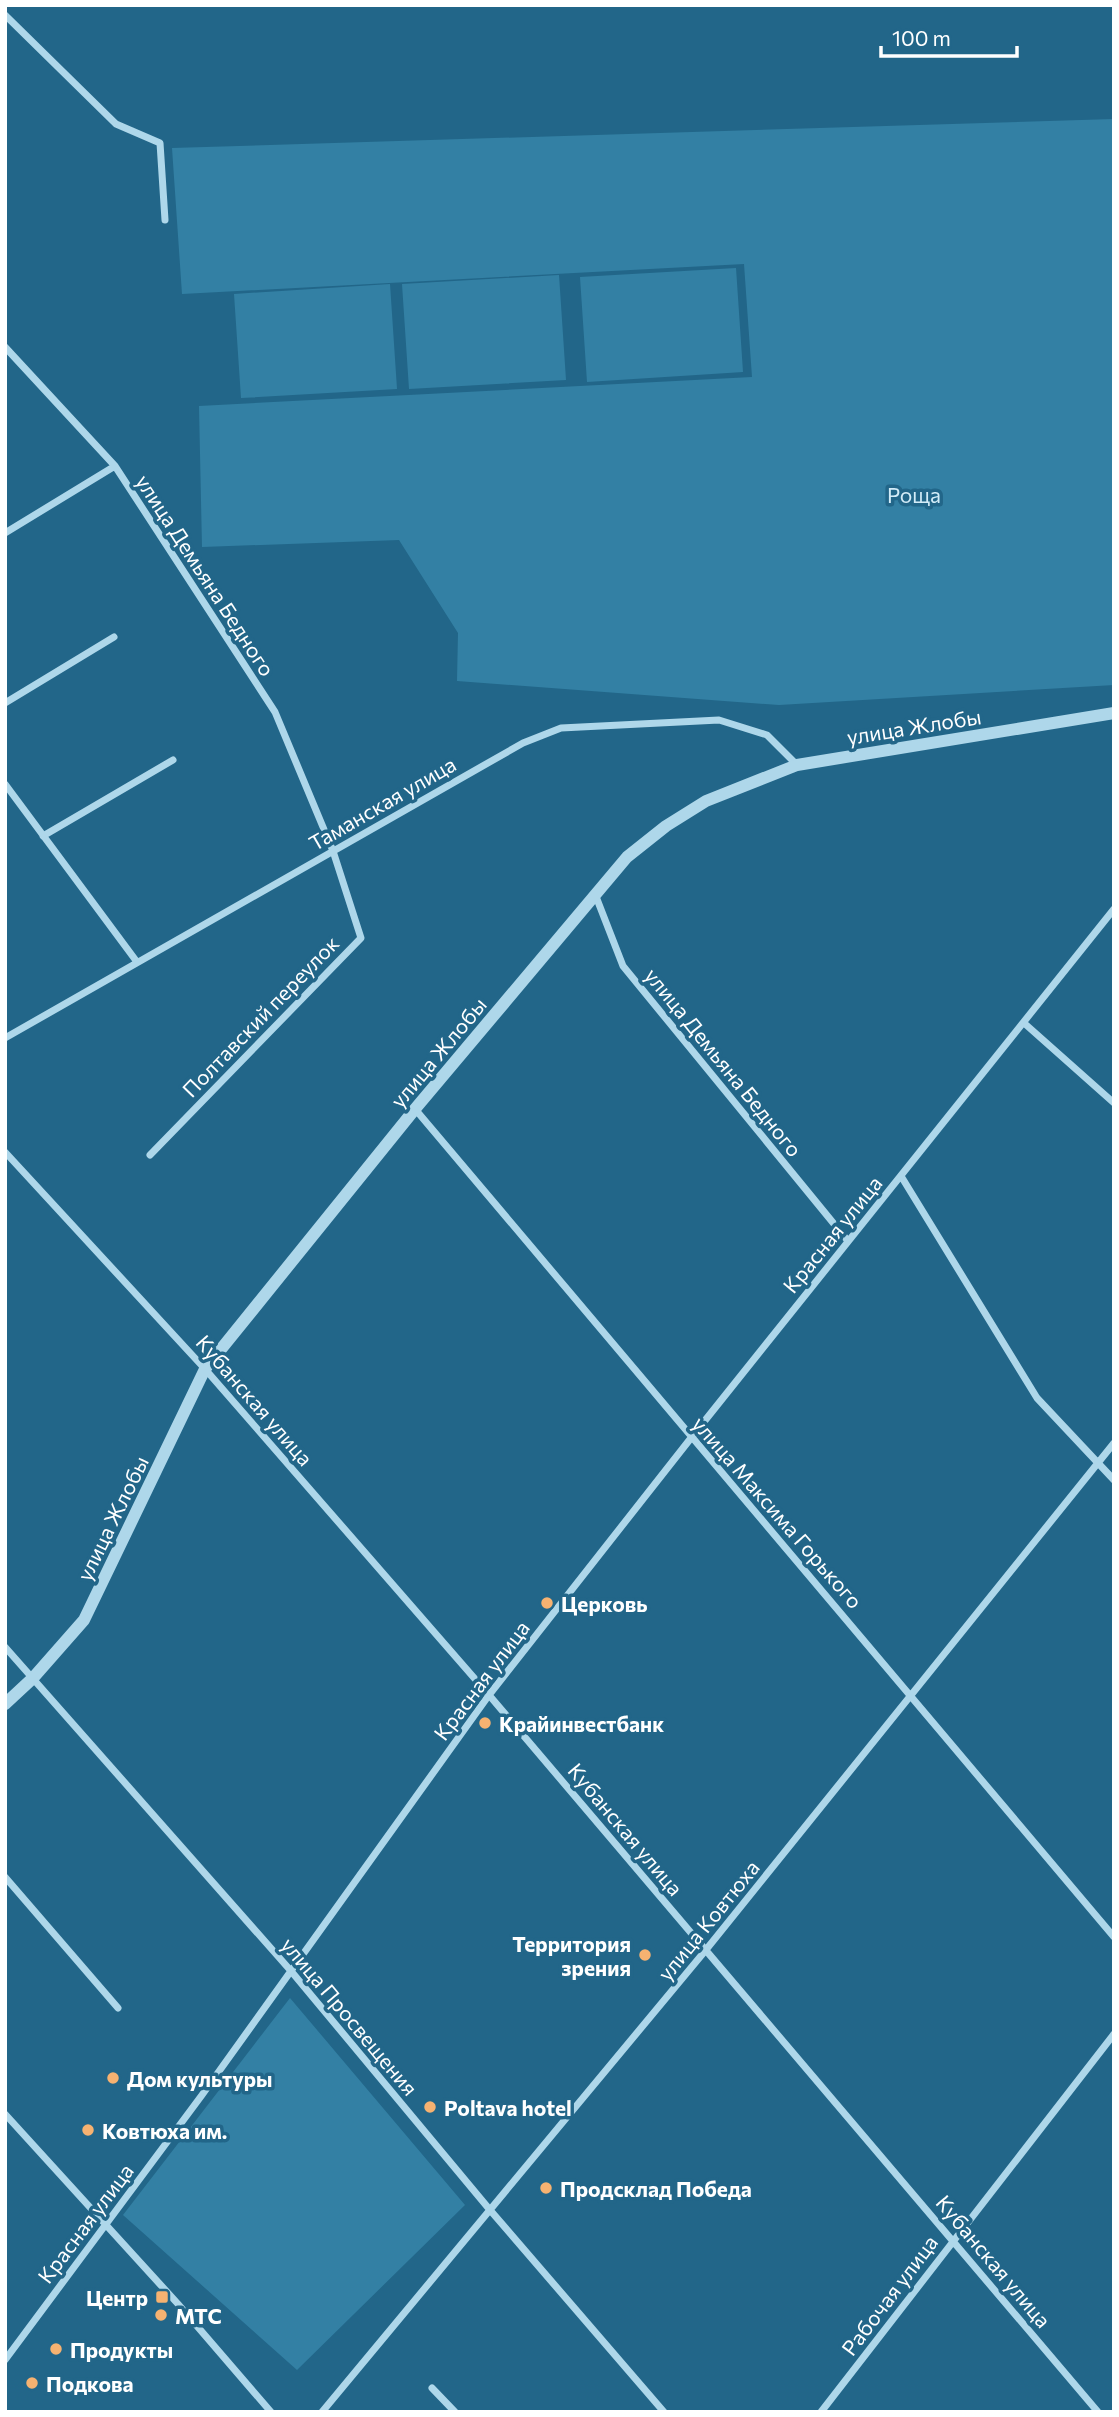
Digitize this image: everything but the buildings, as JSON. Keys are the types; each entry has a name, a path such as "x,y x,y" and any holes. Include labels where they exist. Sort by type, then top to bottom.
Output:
{"street":[{"path":"5,15 116,124 160,143 165,220"},
{"name":"улица Демьяна Бедного","path":"5,347 115,466 275,712 333,851"},
{"path":"5,533 115,466"},
{"path":"5,703 114,637"},
{"name":"улица Жлобы","path":"5,1704 33,1678 84,1620 205,1369 415,1109 627,857 666,826 706,801 797,765 1114,713"},
{"name":"Таманская улица","path":"5,1038 523,743 561,728 719,720 767,735 797,765"},
{"path":"43,836 173,760"},
{"path":"5,784 137,962"},
{"name":"Полтавский переулок","path":"150,1155 361,938 333,851"},
{"name":"улица Демьяна Бедного","path":"594,893 623,966 848,1241"},
{"name":"Красная улица","path":"5,2360 106,2226 489,1695 1114,909"},
{"path":"1024,1024 1114,1103"},
{"name":"улица Максима Горького","path":"415,1109 1114,1937"},
{"name":"Кубанская улица","path":"5,1152 205,1369 489,1695 1098,2412"},
{"path":"901,1176 1037,1398 1114,1480"},
{"name":"улица Ковтюха","path":"322,2412 705,1951 1114,1443"},
{"name":"улица Просвещения","path":"5,1647 291,1971 660,2410"},
{"path":"5,1877 118,2008"},
{"name":"Рабочая улица","path":"821,2412 1114,2034"},
{"path":"5,2114 178,2304 271,2412"},
{"path":"432,2388 455,2412"}],"green space":[{"name":"Роща","path":"1114,119 1114,685 779,705 457,681 458,633 399,540 202,547 199,406 752,377 744,264 182,294 172,148"},
{"path":"736,268 743,372 587,382 580,277"},
{"path":"559,275 566,380 409,389 402,284"},
{"path":"390,284 397,389 241,398 234,294"},
{"path":"290,1998 465,2205 297,2370 123,2215"}],"place":[{"name":"Церковь","path":"547,1603"},
{"name":"Крайинвестбанк","path":"485,1723"},
{"name":"Территория зрения","path":"645,1955"},
{"name":"Дом культуры","path":"113,2078"},
{"name":"Poltava hotel","path":"430,2107"},
{"name":"Ковтюха им.","path":"88,2130"},
{"name":"Продсклад Победа","path":"546,2188"},
{"name":"Центр","path":"162,2297"},
{"name":"МТС","path":"161,2315"},
{"name":"Продукты","path":"56,2349"},
{"name":"Подкова","path":"32,2383"}]}
